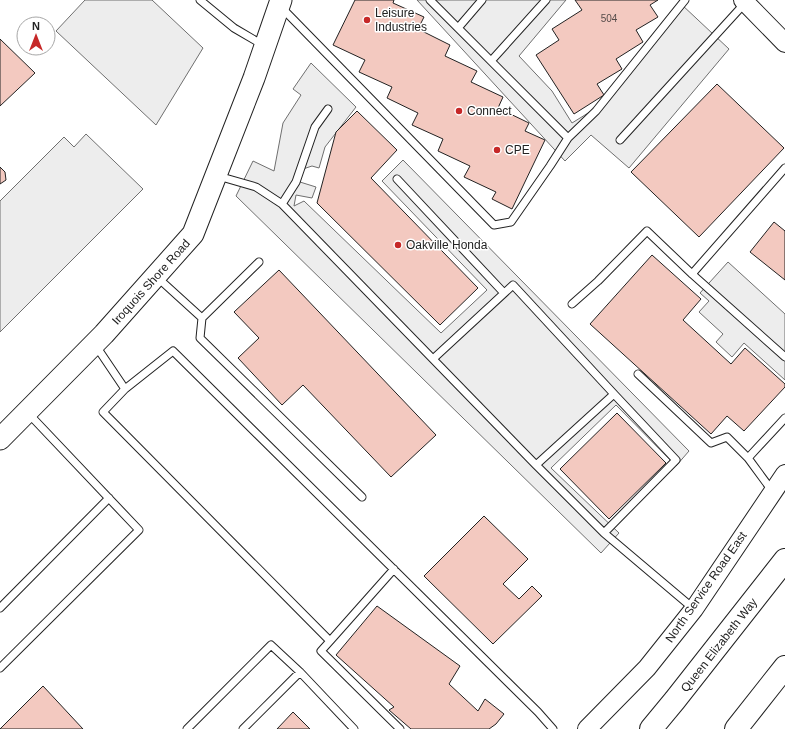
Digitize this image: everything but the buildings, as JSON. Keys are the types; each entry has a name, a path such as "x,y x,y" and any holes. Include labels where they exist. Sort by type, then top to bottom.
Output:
{"highway":[{"name":"Queen Elizabeth Way","path":"651,729 676,700 785,560"},
{"path":"736,729 785,667"}],"main road":[{"name":"Iroquois Shore Road","path":"0,439 94,344 193,234 280,3"}],"street":[{"path":"744,1 785,42"},
{"name":"North Service Road East","path":"587,729 647,668 694,609 785,474"}],"lane":[{"path":"200,0 234,28 264,46"},
{"path":"430,0 568,138"},
{"path":"458,28 482,0"},
{"path":"491,60 546,0"},
{"path":"280,3 494,225 511,222 568,138 596,111 685,0"},
{"path":"620,140 744,1"},
{"path":"282,204 296,182 315,127 328,109"},
{"path":"692,274 785,168"},
{"path":"216,175 256,187 282,204 604,533 694,609"},
{"path":"397,179 504,293"},
{"path":"572,304 598,281 647,231 692,274 785,357"},
{"path":"259,262 202,318 200,338 362,496"},
{"path":"156,276 202,318"},
{"path":"433,359 513,285 676,460 604,533"},
{"path":"94,344 125,389"},
{"path":"330,641 103,412 125,389 173,351 538,712 553,729"},
{"path":"638,374 711,443 727,437 748,458 773,492"},
{"path":"536,465 614,394"},
{"path":"0,668 139,530 27,411"},
{"path":"748,458 785,418"},
{"path":"0,608 109,498"},
{"path":"394,569 321,651 400,729"},
{"path":"187,729 271,645 300,672 354,729"},
{"path":"243,729 300,672"}],"shaded area":[{"path":"85,0 152,0 203,48 156,125 56,31"},
{"path":"417,0 566,0 519,56 552,91 572,123 609,100 681,4 729,49 629,168 591,135 565,161"},
{"path":"311,63 356,107 325,147 319,168 312,166 303,169 300,182 316,187 312,198 296,195 294,206 304,201 441,333 487,290 382,181 403,160 689,451 676,466 616,405 551,468 619,533 601,553 236,196 253,161 274,171 283,123 301,95 293,89"},
{"path":"86,134 143,189 0,332 0,201 64,137 74,147"},
{"path":"728,262 785,314 785,380 744,343 732,357 716,342 723,334 699,312 709,301 700,293"}],"place":[{"name":"Leisure Industries","path":"367,20"},
{"name":"Connect","path":"459,111"},
{"name":"CPE","path":"497,150"},
{"name":"Oakville Honda","path":"398,245"}]}
